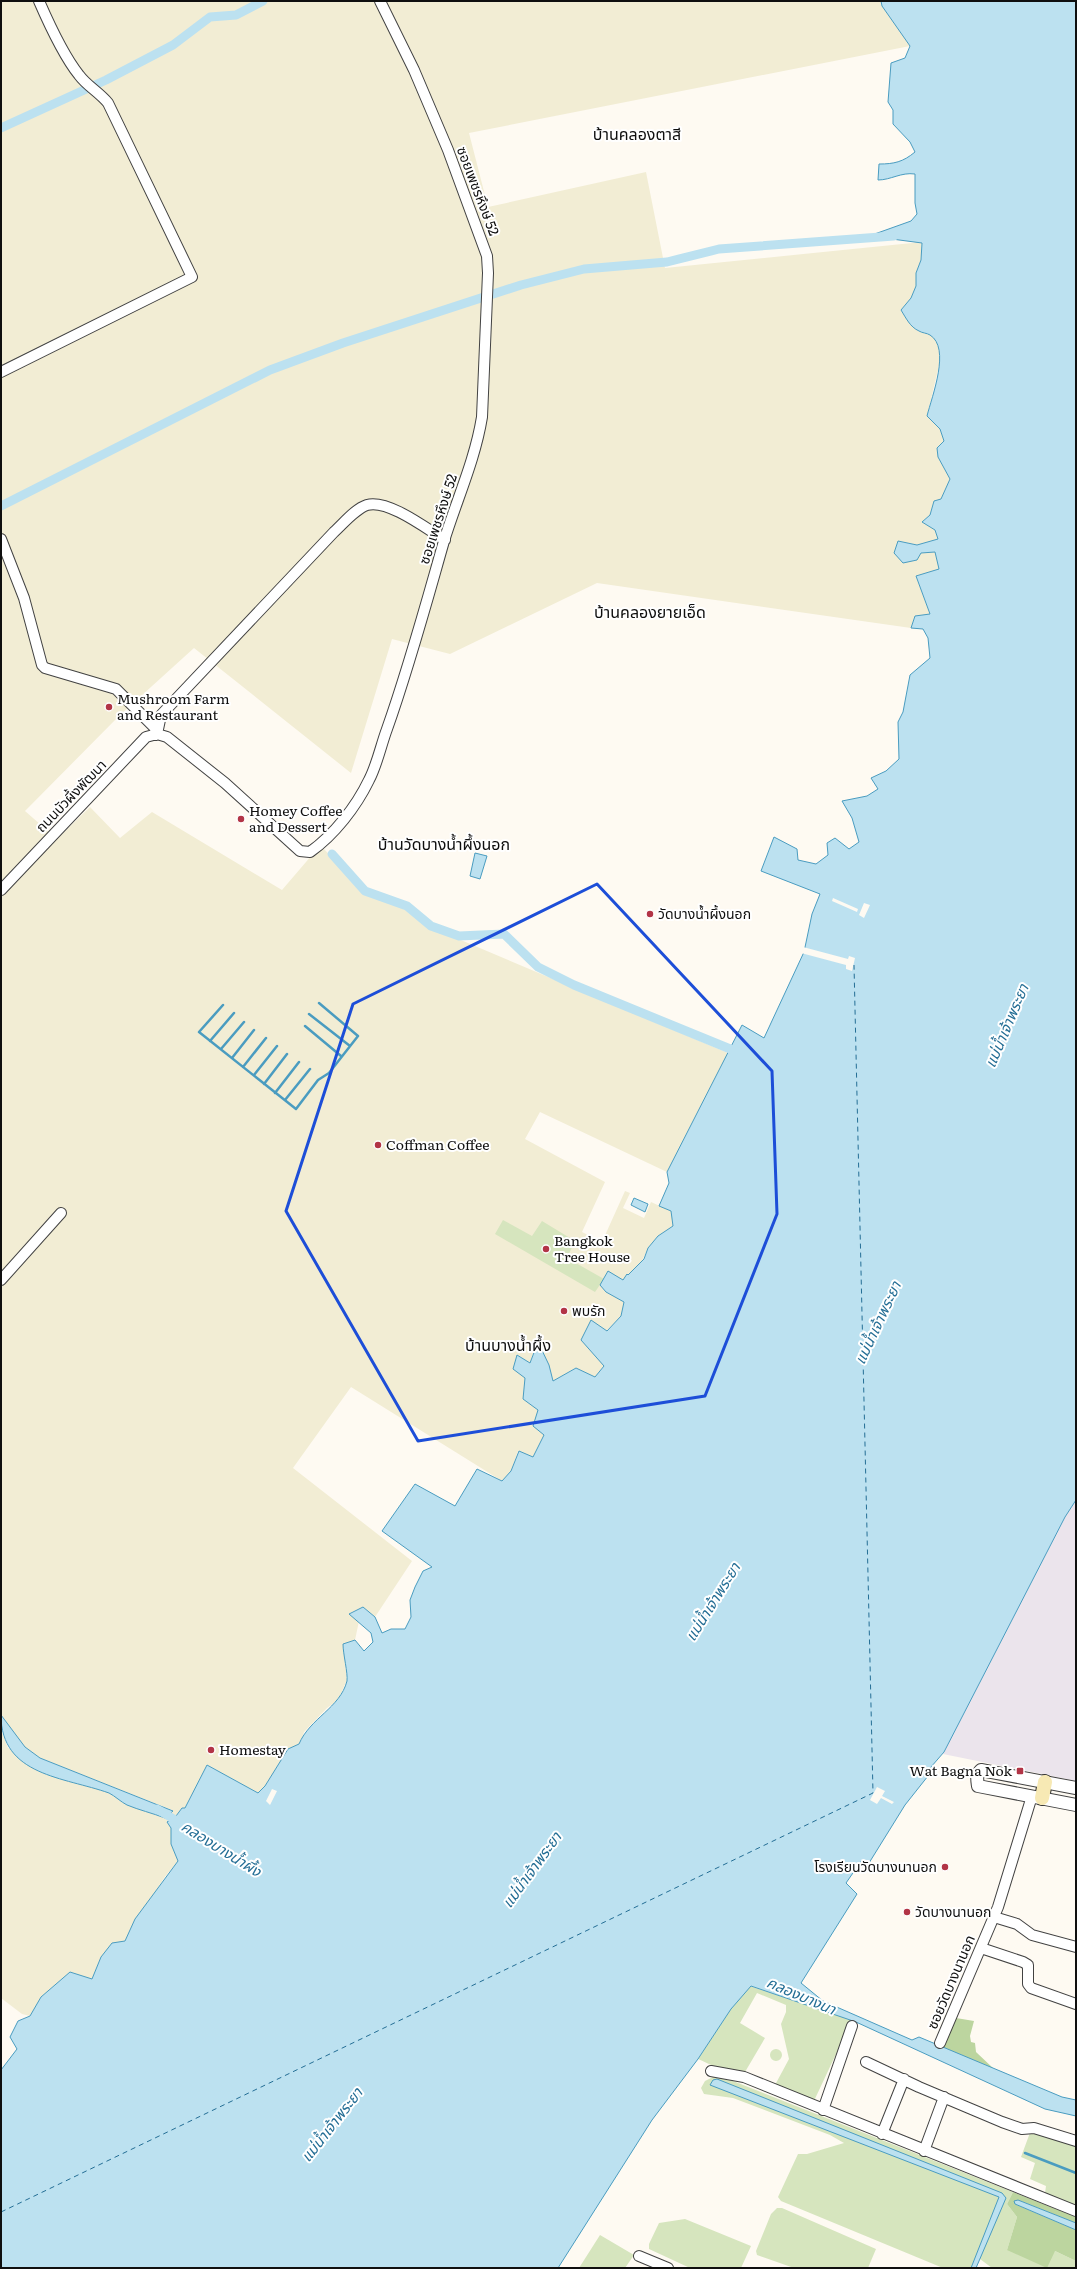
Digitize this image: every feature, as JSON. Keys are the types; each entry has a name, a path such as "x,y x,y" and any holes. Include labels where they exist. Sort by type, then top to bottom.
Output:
{"main road":[{"path":"1037,1797 1045,1782"}],"street":[{"path":"1,372 192,277 116,119 101,94 86,83 75,70 39,1"},
{"name":"ซอยเพชรหึงษ์ 52","path":"160,735 225,783 300,851 310,852 324,840 355,804 370,780 412,658 445,540 480,434 487,315 487,256 448,150 414,70 380,1"},
{"path":"160,735 161,715 334,532 359,509 368,505 379,505 395,510 445,540"},
{"path":"1,540 24,598 42,665 45,668 116,689 155,728 160,735"},
{"name":"ถนนบัวผึ้งพัฒนา","path":"1,890 146,737 160,735"},
{"path":"1,1280 61,1213"},
{"path":"1076,1788 987,1770 981,1770 978,1774 978,1786 1076,1805"},
{"name":"ซอยวัดบางนานอก","path":"940,2043 994,1917 1037,1797"},
{"path":"994,1917 1017,1924 1032,1935 1076,1947"},
{"path":"981,1948 1023,1962 1030,1968 1028,1984 1031,1988 1076,2004"},
{"path":"823,2110 852,2026"},
{"path":"866,2062 944,2098 1022,2129 1034,2128 1076,2141"},
{"path":"711,2071 744,2077 924,2151 1076,2211"},
{"path":"882,2134 904,2079"},
{"path":"924,2151 944,2098"},
{"path":"639,2256 668,2268"}],"highlighted area":[{"path":"597,884 772,1071 777,1214 705,1396 418,1441 286,1211 353,1004"}],"shaded area":[{"path":"1,1 881,1 882,6 910,46 469,133 488,207 646,172 665,268 922,242 921,260 916,273 916,286 911,298 901,310 918,331 930,334 940,344 941,357 927,416 940,429 944,441 938,457 950,479 941,499 934,501 930,515 922,522 935,530 938,539 917,545 898,541 921,553 935,552 940,569 916,576 930,615 915,616 911,628 597,583 450,654 392,639 351,773 194,648 119,716 25,811 57,839 90,807 120,838 152,812 282,890 312,855 324,849 365,893 406,907 430,927 728,1053 667,1172 540,1112 525,1139 605,1182 582,1232 602,1242 625,1191 630,1193 623,1208 644,1218 651,1202 671,1211 673,1226 658,1236 648,1248 642,1261 623,1280 608,1272 600,1285 606,1292 624,1302 621,1316 606,1331 581,1340 604,1365 595,1377 575,1368 553,1381 549,1365 537,1342 530,1363 517,1355 525,1378 523,1399 538,1410 544,1435 533,1457 518,1451 511,1471 502,1481 351,1387 293,1468 412,1561 375,1617 363,1607 350,1613 359,1621 355,1640 343,1645 347,1680 338,1700 327,1708 304,1732 300,1744 288,1749 265,1786 258,1793 207,1765 185,1808 182,1808 176,1816 168,1822 171,1828 171,1844 178,1861 164,1878 125,1941 101,1957 92,1979 70,1972 41,1997 30,2016 22,2014 1,1998 1,1730 8,1748 111,1794 128,1805 164,1818 172,1810 40,1758 25,1747 1,1715"},
{"path":"1076,1500 1076,1781 943,1754 1065,1517"}],"green space":[{"name":"Bangkok Tree House","path":"503,1220 532,1236 542,1221 575,1241 567,1258 604,1279 595,1292 495,1234"},
{"path":"750,1986 852,2020 813,2103 775,2085 789,2059 781,2024 786,2012 786,2005 757,1993 740,2023 765,2038 745,2072 734,2073 715,2067 698,2059 731,2009"},
{"path":"956,2018 974,2021 970,2036 971,2042 975,2043 976,2052 994,2069 943,2048"},
{"path":"774,2049 778,2049 782,2055 778,2061 774,2061 770,2057 770,2053"},
{"path":"713,2077 723,2077 1013,2192 1007,2204 1017,2217 1007,2250 1055,2251 1076,2261 1076,2268 992,2268 980,2259 973,2268 943,2268 781,2201 778,2197 798,2154 807,2154 844,2143 830,2135 733,2098 704,2094 701,2088 705,2081"},
{"path":"1031,2130 1076,2145 1076,2206 1045,2193 1046,2186 1030,2179 1035,2163 1021,2157"},
{"path":"1013,2192 1076,2217 1076,2223 1018,2200 1015,2204 1076,2230 1076,2261 1055,2251 1047,2268 1007,2250 1017,2217 1007,2204"},
{"path":"777,2208 782,2208 876,2249 868,2268 794,2268 757,2255 756,2251 771,2214"},
{"path":"685,2219 751,2246 741,2268 690,2268 649,2249 649,2244 659,2223"},
{"path":"600,2235 634,2255 625,2268 579,2268"}],"water":[{"path":"881,1 1076,1 1076,1500 1065,1517 944,1752 931,1767 928,1776 905,1805 869,1863 862,1860 846,1883 857,1894 801,1983 823,2001 912,2040 919,2037 1062,2097 1076,2100 1076,2116 1045,2109 856,2022 751,1986 731,2009 698,2059 652,2120 558,2268 1,2268 1,2070 17,2049 10,2037 18,2021 30,2016 41,1997 70,1972 92,1979 101,1957 112,1943 125,1941 135,1919 178,1861 171,1844 171,1828 167,1822 176,1816 182,1808 185,1808 207,1765 258,1793 265,1786 288,1749 299,1744 310,1727 338,1699 347,1681 343,1644 355,1640 364,1651 373,1642 371,1633 349,1614 363,1607 375,1617 382,1633 391,1629 405,1629 411,1617 410,1600 415,1587 423,1571 432,1567 382,1531 415,1484 455,1506 477,1469 502,1481 511,1471 519,1451 533,1457 544,1435 533,1426 538,1410 523,1399 525,1378 513,1369 517,1355 530,1363 538,1342 549,1365 553,1381 576,1368 595,1377 604,1366 581,1340 591,1320 607,1331 621,1316 624,1302 606,1292 600,1285 608,1271 623,1280 627,1274 628,1275 644,1259 648,1248 658,1236 673,1226 671,1211 659,1206 669,1183 667,1172 742,1025 764,1038 804,952 812,914 820,894 761,871 774,837 797,849 798,860 816,864 828,855 827,843 835,838 849,849 859,842 852,818 842,801 867,796 878,789 871,778 886,771 899,759 898,722 903,712 910,675 930,658 928,638 923,629 911,628 915,616 930,614 916,576 939,569 935,552 921,553 917,560 903,563 894,553 898,541 917,545 938,539 935,530 922,522 930,515 934,501 941,499 950,479 938,457 937,448 944,441 940,429 927,416 936,385 940,361 939,350 936,341 930,335 920,332 913,327 908,322 901,310 911,298 916,286 916,273 921,260 922,243 869,236 911,221 917,214 915,203 915,174 905,174 878,180 879,164 898,162 915,152 910,142 893,124 893,110 888,102 891,63 905,58 910,46 882,6"},
{"path":"475,853 487,856 480,879 470,876"},
{"path":"634,1198 648,1204 645,1212 631,1205"},
{"path":"1,1715 25,1747 40,1758 173,1811 165,1818 127,1805 109,1793 38,1771 23,1762 12,1751 4,1735"},
{"path":"717,2079 1002,2193 1006,2198 976,2268 971,2268 999,2197 710,2085 713,2080"},
{"path":"1018,2200 1076,2223 1076,2230 1015,2204 1014,2201"}],"pier":[{"path":"833,898 858,909 857,912 832,901"},
{"path":"864,903 870,905 864,918 859,915"},
{"path":"803,947 848,959 849,956 855,958 852,971 846,969 846,965 801,953"},
{"path":"877,1787 885,1791 882,1796 894,1802 892,1804 881,1798 877,1804 870,1800"},
{"path":"272,1789 277,1791 270,1805 266,1801"}],"waterway":[{"path":"1,128 106,80 173,45 210,17 236,15 263,1"},
{"path":"1,506 270,370 343,343 521,285 584,269 667,262 719,249 894,236"},
{"path":"332,854 365,891 407,906 431,926 459,936 504,934 538,967 574,985 740,1053"},
{"path":"223,1005 199,1032 296,1109 318,1080 329,1073 358,1036 319,1003"},
{"path":"210,1041 234,1013"},
{"path":"309,1014 350,1046"},
{"path":"221,1049 244,1022"},
{"path":"305,1026 341,1056"},
{"path":"232,1058 254,1030"},
{"path":"243,1067 266,1038"},
{"path":"254,1075 277,1046"},
{"path":"264,1084 287,1054"},
{"path":"275,1093 299,1062"},
{"path":"285,1100 310,1069"},
{"name":"คลองบางน้ำผึ้ง","path":"157,1809 182,1824"},
{"path":"1025,2153 1076,2173"}],"ferry route":[{"path":"1,2212 873,1793 854,965"}],"place":[{"name":"Mushroom Farm and Restaurant","path":"109,707"},
{"name":"Homey Coffee and Dessert","path":"241,819"},
{"name":"วัดบางน้ำผึ้งนอก","path":"650,914"},
{"name":"Coffman Coffee","path":"378,1145"},
{"name":"Bangkok Tree House","path":"546,1249"},
{"name":"พบรัก","path":"564,1311"},
{"name":"Homestay","path":"211,1750"},
{"name":"Wat Bagna Nok","path":"1020,1771"},
{"name":"โรงเรียนวัดบางนานอก","path":"945,1867"},
{"name":"วัดบางนานอก","path":"907,1912"}],"district":[{"name":"บ้านคลองตาสี","path":"637,134"},
{"name":"บ้านคลองยายเอ็ด","path":"650,612"},
{"name":"บ้านวัดบางน้ำผึ้งนอก","path":"444,844"},
{"name":"บ้านบางน้ำผึ้ง","path":"508,1345"}],"water label":[{"name":"แม่น้ำเจ้าพระยา","path":"1007,1026"},
{"name":"แม่น้ำเจ้าพระยา","path":"878,1323"},
{"name":"แม่น้ำเจ้าพระยา","path":"713,1602"},
{"name":"แม่น้ำเจ้าพระยา","path":"532,1870"},
{"name":"คลองบางนา","path":"801,1996"},
{"name":"แม่น้ำเจ้าพระยา","path":"332,2125"}]}
